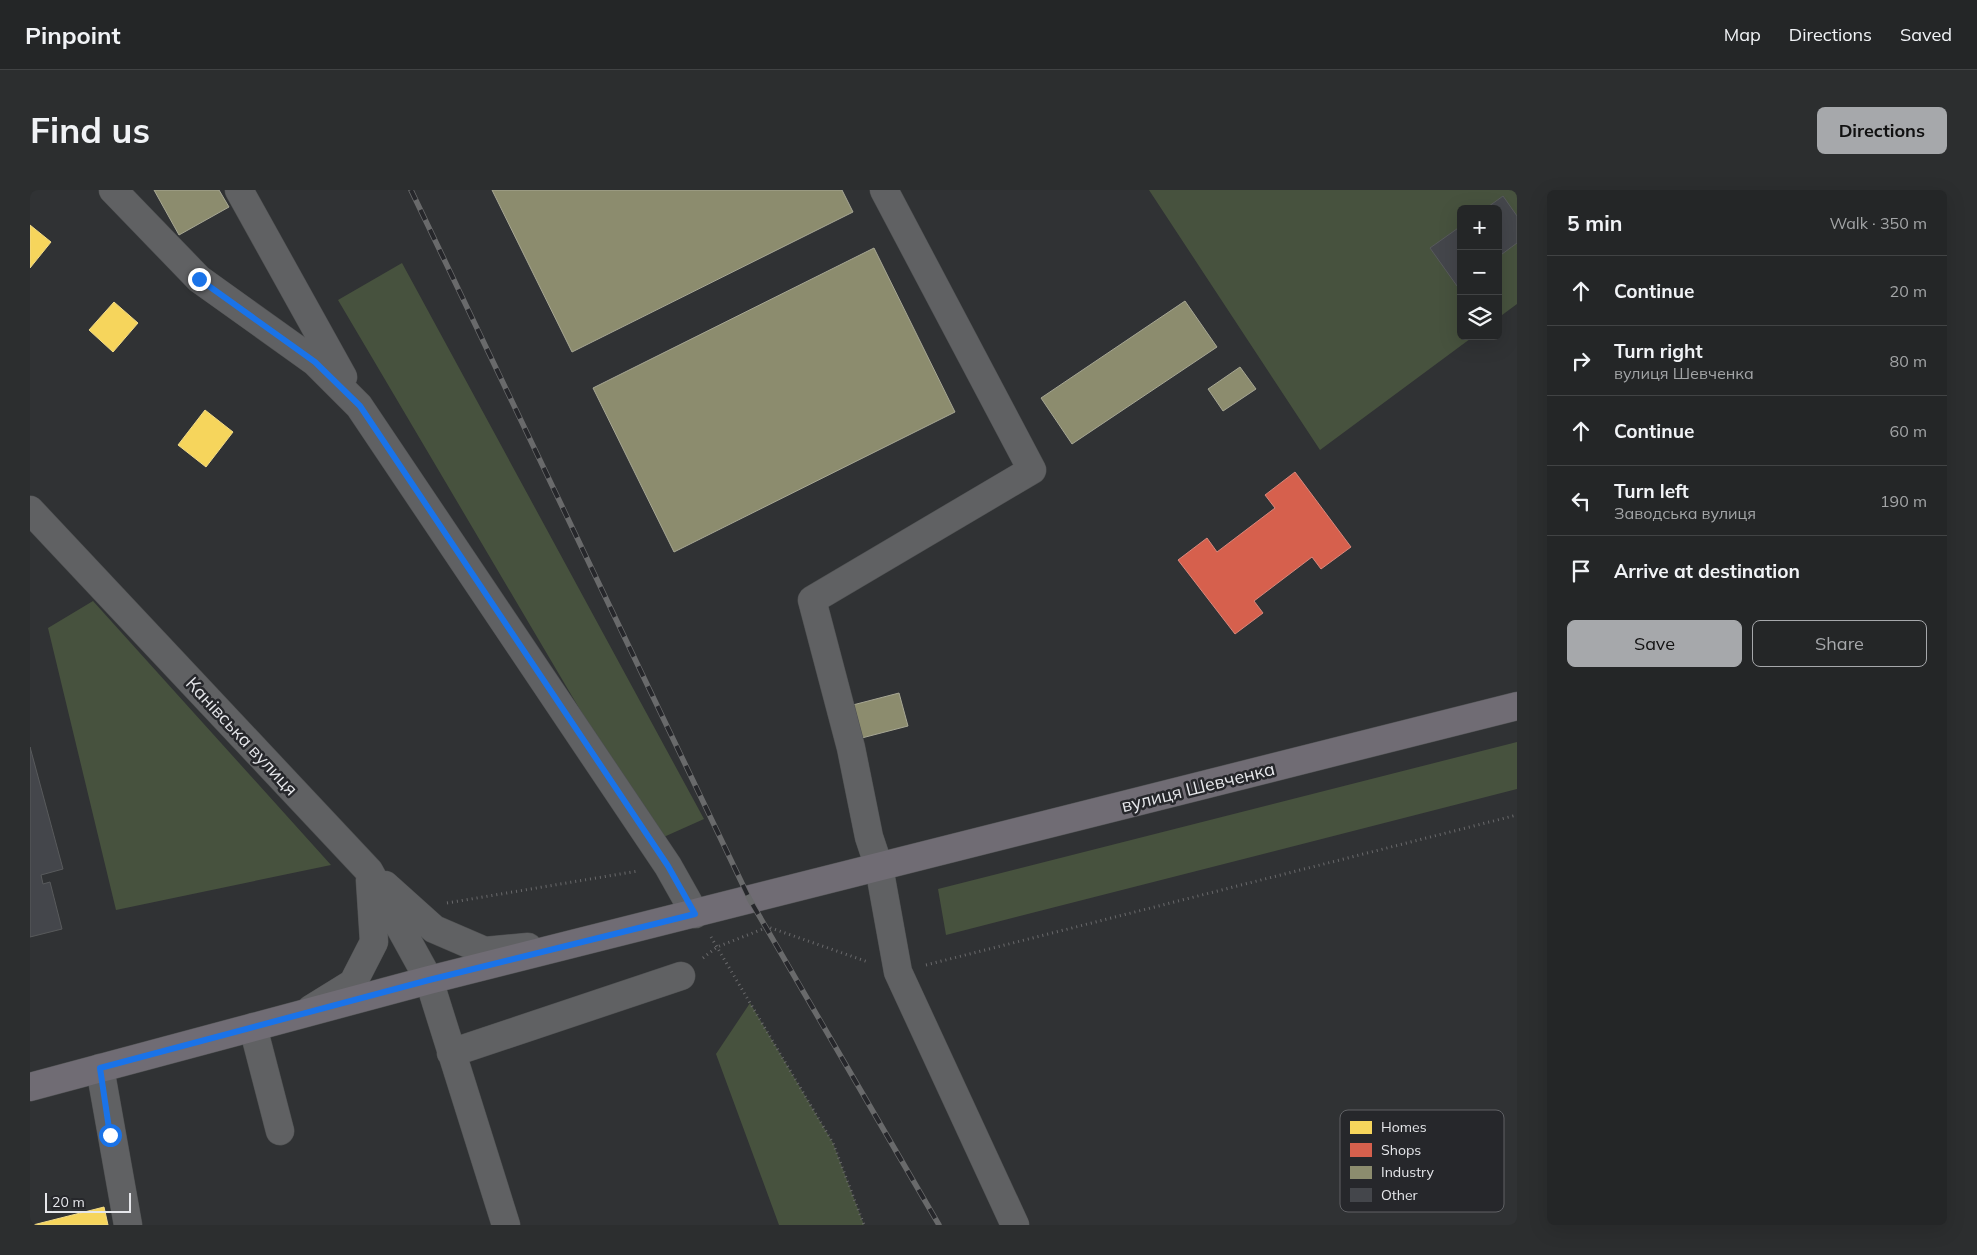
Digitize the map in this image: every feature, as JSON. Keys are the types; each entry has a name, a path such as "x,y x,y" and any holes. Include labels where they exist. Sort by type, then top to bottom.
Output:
{"main road":[{"name":"вулиця Шевченка","path":"429,980 1517,706"},
{"path":"30,1087 429,980"}],"street":[{"path":"113,190 199,279 315,362 360,406"},
{"path":"239,190 360,406 668,866 695,914"},
{"path":"884,190 1032,470 812,600 851,748 869,838 879,867 898,972 1015,1225"},
{"name":"Канівська вулиця","path":"34,521 369,871 429,980 506,1225"},
{"path":"369,871 434,930 485,951 586,941"},
{"path":"301,1015 353,983 374,942 369,871"},
{"path":"451,1053 681,976"},
{"path":"253,1027 280,1131"},
{"path":"100,1068 128,1225"}],"path":[{"path":"681,976 717,947 768,927 898,972 1517,815"},
{"path":"411,909 668,866"},
{"path":"695,914 717,947 833,1144 864,1225"}],"green space":[{"path":"1149,190 1517,190 1517,304 1502,315 1502,205 1457,205 1457,340 1469,340 1320,450"},
{"path":"402,263 704,819 657,840 338,300"},
{"path":"93,601 331,865 116,910 48,628"},
{"path":"1517,742 1517,789 946,935 938,889"},
{"path":"750,1003 833,1143 864,1225 779,1225 716,1054"}],"building: Homes":[{"path":"30,225 51,242 30,268"},
{"path":"114,302 138,323 113,352 89,330"},
{"path":"205,410 233,432 206,467 178,445"},
{"path":"104,1207 108,1225 33,1225"}],"building: Shops":[{"path":"1295,472 1351,547 1321,569 1312,557 1254,601 1263,613 1235,634 1178,560 1207,538 1217,552 1275,508 1265,495"}],"building: Industry":[{"path":"154,190 219,190 229,207 179,235"},
{"path":"492,190 842,190 853,212 572,352"},
{"path":"874,248 955,412 674,552 593,388"},
{"path":"1185,301 1217,347 1072,444 1041,398"},
{"path":"1240,367 1256,389 1223,411 1208,389"},
{"path":"899,693 908,726 854,740 845,707"}],"building: Other":[{"path":"1503,196 1517,216 1517,243 1502,254 1502,205 1491,205"},
{"path":"1457,229 1457,286 1430,248"},
{"path":"30,747 63,869 41,875 43,884 50,882 62,929 30,937"}],"railway":[{"path":"411,190 750,900 939,1225"}],"route":[{"path":"110,1135 100,1068 429,980 695,914 668,866 360,406 315,362 199,279"}]}
